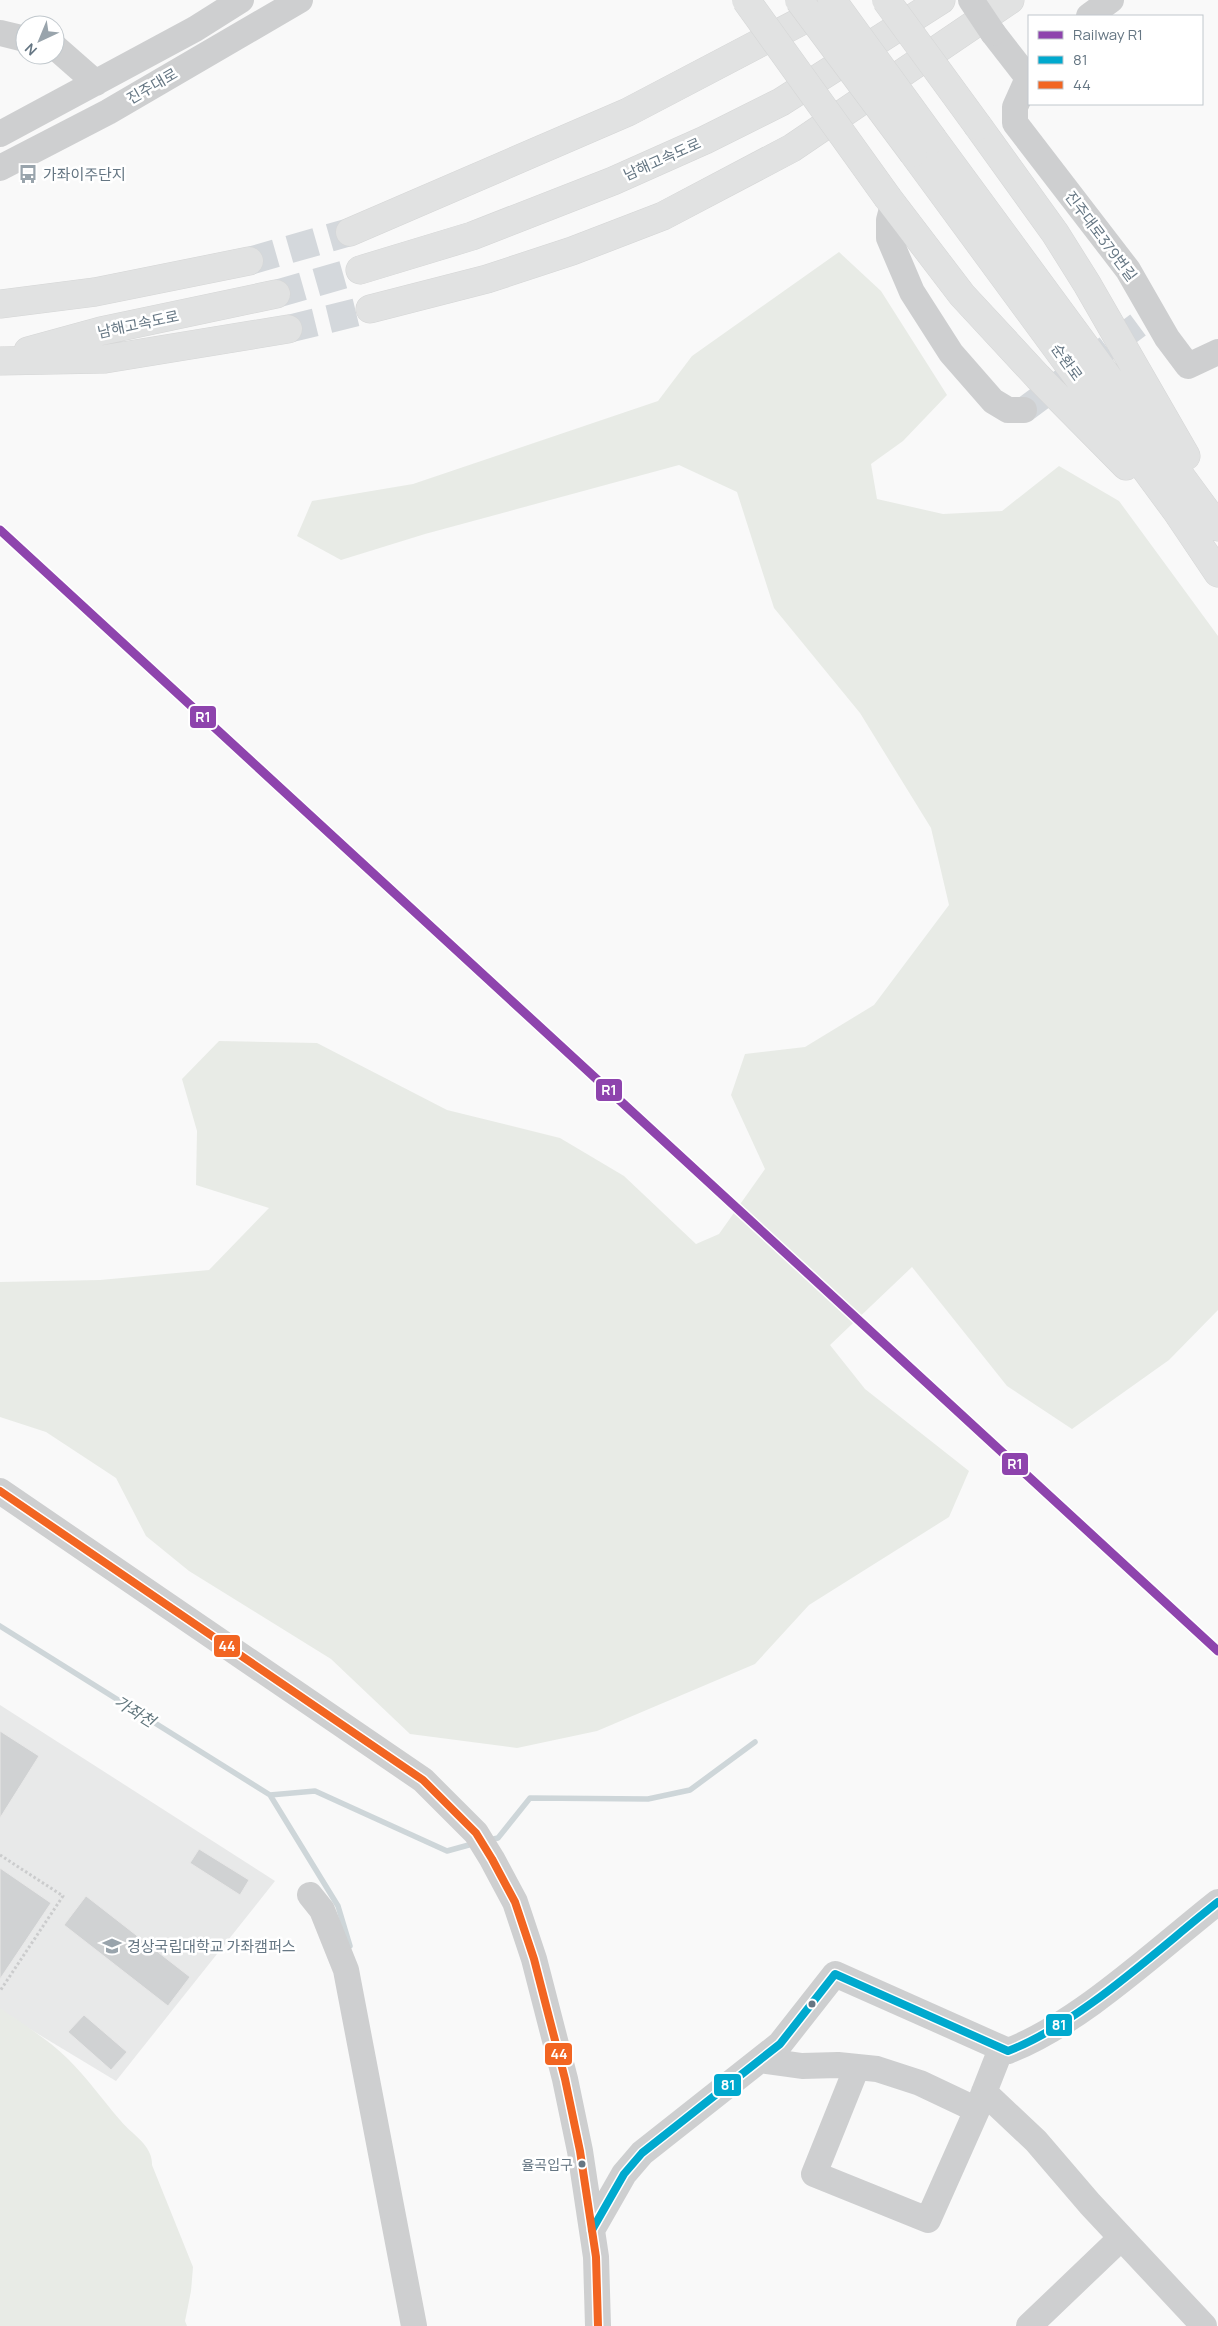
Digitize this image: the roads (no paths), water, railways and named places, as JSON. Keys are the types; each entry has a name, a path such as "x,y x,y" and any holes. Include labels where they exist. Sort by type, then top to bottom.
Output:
{"highway":[{"path":"746,0 890,202 962,295 1038,377 1121,460 1218,583"},
{"path":"799,0 923,146"},
{"path":"832,0 923,146"},
{"path":"350,232 628,112 842,0"},
{"path":"886,0 1055,233 1088,284 1168,427 1218,508"},
{"name":"남해고속도로","path":"360,270 472,236 613,181 705,140 780,102 941,0"},
{"path":"370,309 488,279 572,251 663,216 792,148 1010,0"},
{"name":"순환로","path":"923,146 1218,527"},
{"name":"순환로","path":"923,146 1218,573"},
{"path":"0,304 95,292 249,261"},
{"name":"남해고속도로","path":"0,360 101,331 276,294"},
{"path":"0,360 105,359 288,329"}],"street":[{"name":"진주대로","path":"0,134 96,83 241,0"},
{"name":"진주대로","path":"0,168 108,112 300,0"},
{"name":"진주대로379번길","path":"970,0 993,33 1028,76"},
{"path":"1090,15 1111,0"},
{"path":"0,33 15,37"},
{"path":"65,56 96,83"},
{"name":"진주대로379번길","path":"1028,79 1015,107 1015,122 1128,270 1145,318 1167,338 1188,366 1218,352"},
{"path":"890,202 888,238 912,292 951,354 993,401 1008,410 1024,410"},
{"path":"0,1491 423,1780 476,1833 516,1902 534,1959 565,2079 596,2257 598,2326"},
{"path":"310,1895 322,1910 346,1970 414,2326"},
{"path":"592,2230 624,2174 642,2153 780,2044 835,1974 1008,2051 1030,2043 1093,2002 1218,1902"},
{"path":"857,2067 814,2174 928,2220 1001,2048"},
{"path":"760,2060 802,2066 877,2069 980,2101 1036,2141 1121,2238 1204,2326"},
{"path":"1029,2326 1121,2238"}],"waterway":[{"name":"가좌천","path":"0,1626 270,1795 338,1906 350,1946"},
{"path":"489,1840 498,1838 530,1798 648,1799 690,1790 755,1742"},
{"path":"270,1795 315,1791 447,1851 476,1843"}],"tunnel":[{"path":"249,261 350,232"},
{"path":"276,294 360,270"},
{"path":"288,329 370,309"},
{"path":"1024,410 1138,325"}],"rail line":[{"name":"R1","path":"0,530 1218,1651"}],"place":[{"name":"가좌이주단지","path":"28,174"},
{"name":"경상국립대학교 가좌캠퍼스","path":"112,1946"},
{"name":"율곡입구","path":"582,2164"}]}
